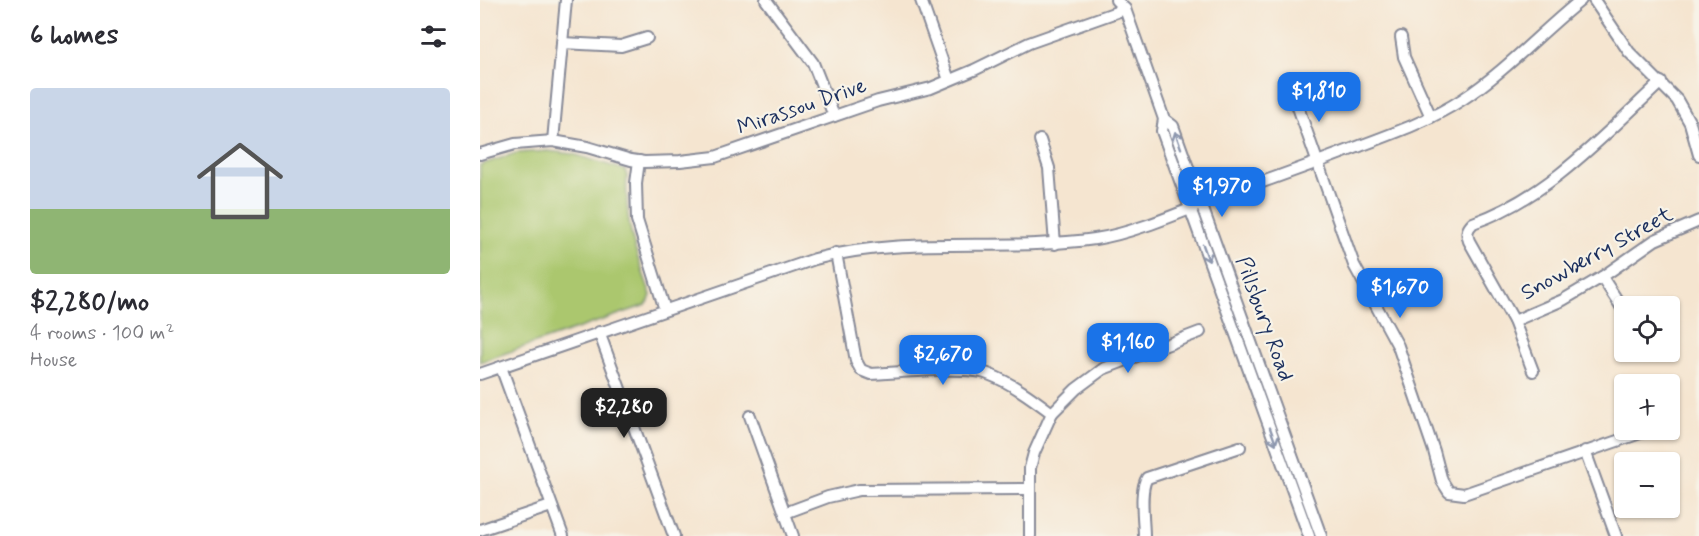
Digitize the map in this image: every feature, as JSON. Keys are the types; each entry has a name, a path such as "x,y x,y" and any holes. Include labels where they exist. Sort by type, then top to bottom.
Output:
{"street":[{"path":"553,141 566,0"},
{"path":"766,0 813,63 834,116"},
{"path":"921,0 949,80"},
{"name":"Pillsbury Road","path":"1116,0 1126,4 1164,118 1162,131 1309,536"},
{"path":"480,374 836,253 892,247 1055,244 1098,238 1202,204 1318,162 1431,117 1485,84 1581,0"},
{"path":"1594,0 1629,52 1677,100 1690,123 1699,154"},
{"name":"Mirassou Drive","path":"480,154 515,144 553,141 587,147 606,154 639,161 680,161 715,157 949,80 1029,43 1126,4"},
{"path":"1401,37 1404,57 1431,117"},
{"path":"562,43 621,45 647,38"},
{"path":"1533,371 1514,321 1469,241 1466,233 1468,228 1473,223 1530,196 1570,166 1661,82"},
{"path":"1293,93 1354,265 1398,346 1442,481 1449,492 1464,494 1619,440"},
{"name":"Pillsbury Road","path":"1164,118 1173,126 1321,536"},
{"path":"1040,140 1049,168 1055,244"},
{"path":"639,161 636,183 637,220 665,310"},
{"name":"Snowberry Street","path":"1514,321 1563,300 1602,277 1655,240 1699,221"},
{"path":"836,253 856,361 861,370 871,374 967,370 986,373 1016,387 1052,413"},
{"path":"1602,277 1614,296"},
{"path":"599,332 674,536"},
{"path":"1030,536 1029,489 1032,460 1052,413 1076,389 1103,369 1200,332"},
{"path":"501,367 563,536"},
{"path":"750,416 793,536"},
{"path":"1144,536 1143,484 1147,478 1240,447"},
{"path":"1586,451 1616,536"},
{"path":"785,513 835,495 859,490 1029,489"},
{"path":"480,530 551,506"}],"green space":[{"path":"548,151 573,154 625,170 629,223 651,295 646,305 480,362 480,165 516,153"}]}
